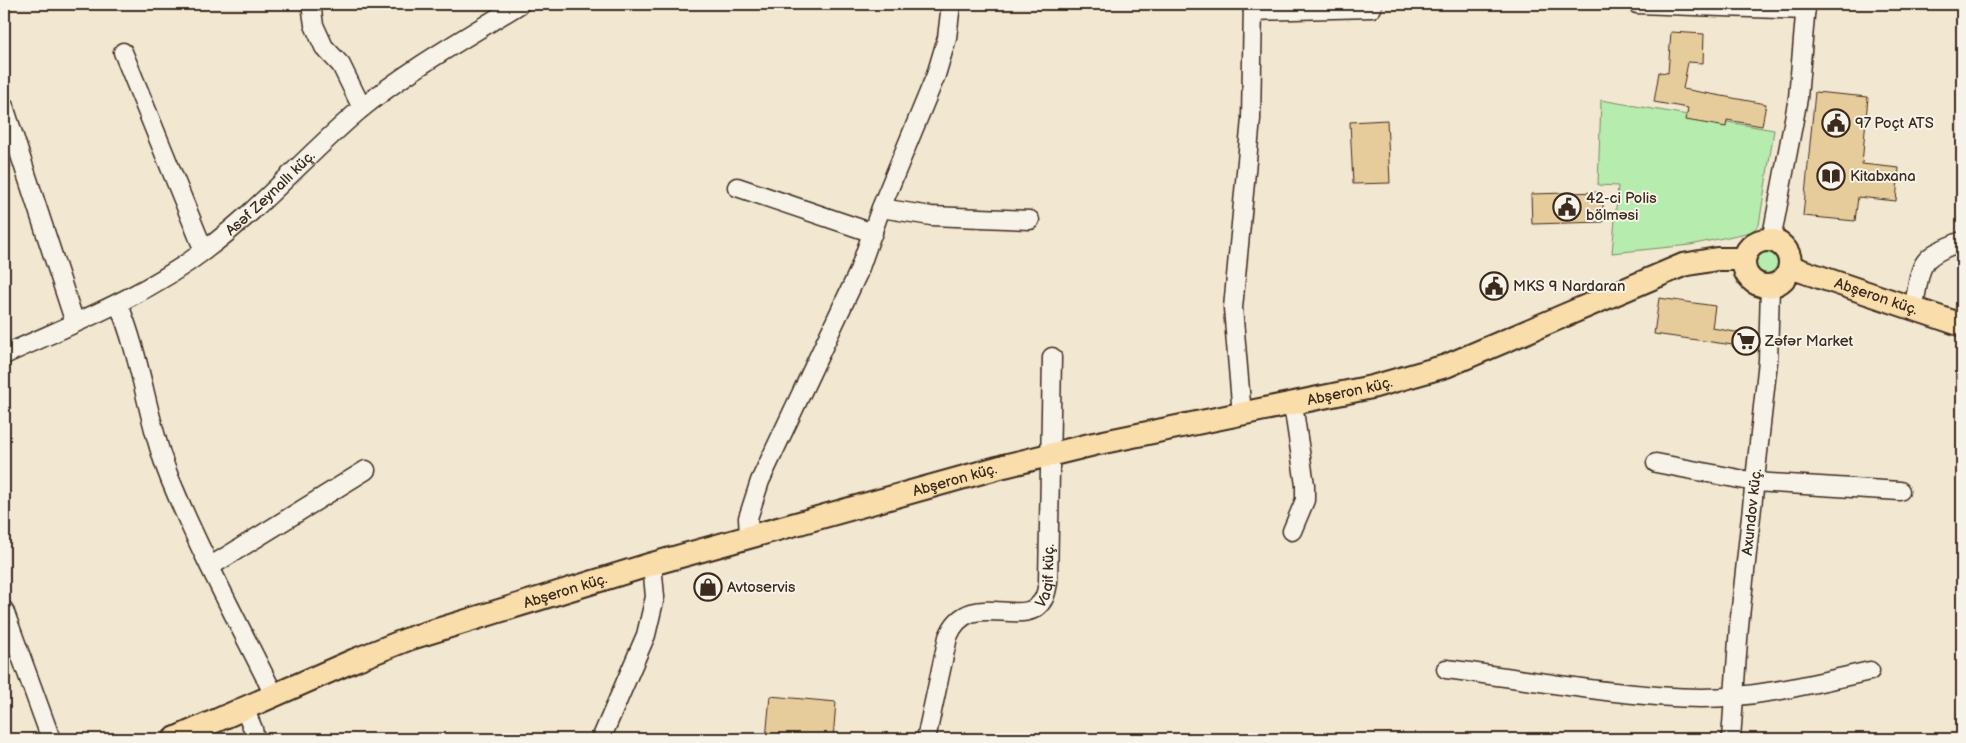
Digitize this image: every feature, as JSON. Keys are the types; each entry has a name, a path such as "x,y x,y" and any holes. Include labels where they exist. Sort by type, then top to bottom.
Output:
{"main road":[{"path":"1764,240 1771,241 1784,248 1788,254 1790,268 1783,280 1770,286 1763,286 1750,279 1744,266 1744,259 1751,247 1764,240"},
{"name":"Abşeron küç.","path":"174,739 411,638 652,564 1052,454 1293,404 1430,372 1683,265 1717,259 1744,259"},
{"name":"Abşeron küç.","path":"1790,268 1962,325"}],"street":[{"path":"311,4 314,25 324,47 341,64 362,108"},
{"name":"Asəf Zeynallı küç.","path":"4,354 118,303 204,251 230,230 362,108 417,67 520,4"},
{"path":"749,536 748,518 760,481 858,273 874,233 881,208 936,75 947,38 951,4"},
{"path":"1637,4 1806,7 1798,98 1771,241"},
{"path":"1242,415 1233,308 1234,279 1251,120 1253,7 1372,8"},
{"path":"123,52 204,251"},
{"path":"4,106 75,323"},
{"path":"737,187 874,233"},
{"path":"881,208 931,216 1030,220"},
{"path":"1913,309 1925,260 1934,252 1962,241"},
{"name":"Axundov küç.","path":"1731,739 1733,696 1768,361 1770,286"},
{"path":"118,303 127,323 154,429 170,478 274,695"},
{"name":"Vaqif küç.","path":"926,739 948,637 953,624 961,616 971,612 1023,612 1035,609 1044,599 1048,583 1052,454 1052,357"},
{"path":"1292,531 1305,500 1306,486 1293,404"},
{"path":"1656,463 1755,482 1900,491"},
{"path":"211,566 366,470"},
{"path":"601,739 650,620 655,597 652,564"},
{"path":"4,610 51,739"},
{"path":"1446,669 1652,696 1703,698 1778,690 1870,671"},
{"path":"244,708 253,728 255,739"}],"green space":[{"path":"1601,100 1774,130 1759,225 1751,232 1690,245 1612,253 1618,186 1598,185"},
{"path":"1767,250 1776,254 1780,263 1776,272 1767,276 1758,272 1754,263 1758,254"}],"building":[{"path":"1671,32 1704,34 1703,63 1688,62 1683,89 1766,104 1762,126 1727,120 1726,127 1686,120 1688,108 1654,102 1659,72 1668,73"},
{"path":"1815,92 1868,97 1862,164 1899,168 1896,201 1858,197 1855,221 1803,216"},
{"path":"1387,120 1390,183 1353,184 1350,122"},
{"path":"1603,192 1603,222 1532,224 1531,194"},
{"path":"1659,298 1715,306 1712,328 1758,336 1756,351 1733,347 1733,345 1654,334"},
{"path":"770,696 836,702 833,739 766,739"}],"place":[{"name":"97 Poçt ATS","path":"1836,123"},
{"name":"Kitabxana","path":"1831,176"},
{"name":"42-ci Polis bölməsi","path":"1567,207"},
{"name":"MKS 9 Nardaran","path":"1494,286"},
{"name":"Zəfər Market","path":"1746,341"},
{"name":"Avtoservis","path":"708,587"}]}
